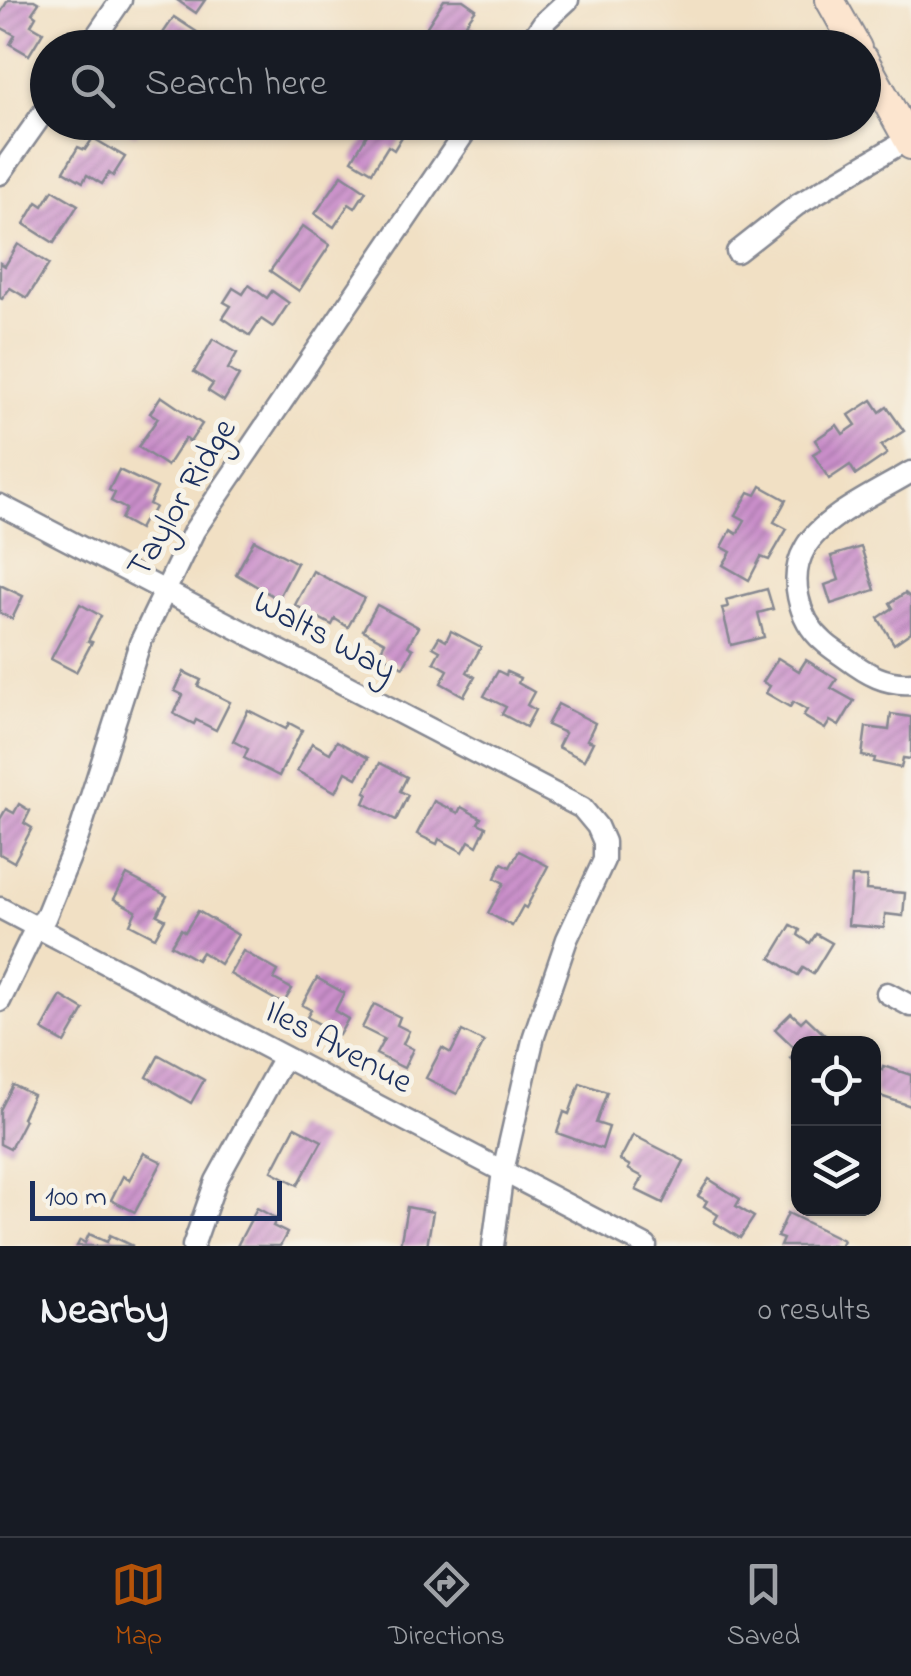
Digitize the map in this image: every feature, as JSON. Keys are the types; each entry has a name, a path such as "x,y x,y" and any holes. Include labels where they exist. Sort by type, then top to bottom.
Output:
{"street":[{"path":"100,30 121,0"},
{"path":"539,30 568,0"},
{"path":"830,0 846,30"},
{"path":"737,252 797,205 909,142 881,91"},
{"path":"0,174 30,132"},
{"name":"Taylor Ridge","path":"0,1001 36,927 45,918 78,838 140,643 194,531 460,140"},
{"path":"911,472 819,529 803,550 797,590 804,616 822,640 874,677 911,683"},
{"name":"Walts Way","path":"0,505 582,808 597,826 604,842 604,860 567,940 534,1036 502,1171"},
{"name":"Iles Avenue","path":"0,908 646,1246"},
{"path":"887,993 911,1006"},
{"path":"193,1246 216,1181 284,1057"},
{"path":"493,1246 502,1171"}],"building":[{"path":"8,0 39,3 32,13 36,16 31,25 40,30 30,30 29,55 10,44 15,35 0,27 0,14"},
{"path":"177,0 205,0 196,13"},
{"path":"444,0 463,0 476,9 466,23 478,30 426,28"},
{"path":"174,17 194,30 165,30"},
{"path":"92,140 96,140 125,157 113,176 109,173 102,184 87,175 83,182 64,171 78,147 85,150"},
{"path":"364,140 400,140 394,150 388,146 372,172 352,160"},
{"path":"342,175 366,191 355,208 349,204 334,227 315,214"},
{"path":"53,190 78,205 54,243 24,224 37,202 43,206"},
{"path":"303,226 330,245 299,291 270,271"},
{"path":"18,244 49,264 27,298 10,288 2,299 0,263 5,266"},
{"path":"249,285 267,298 272,291 289,303 273,327 261,319 250,336 223,318 231,306 224,302 233,288 243,294"},
{"path":"213,339 237,353 228,369 239,376 224,401 208,391 213,384 194,372"},
{"path":"161,396 202,424 190,442 185,438 167,466 138,447 158,418 150,413"},
{"path":"872,400 880,412 887,407 904,431 881,446 887,454 856,475 850,465 829,479 813,454 821,449 815,440 837,425 843,434 856,425 849,415"},
{"path":"119,470 157,488 149,504 155,507 139,529 121,519 126,509 111,501 115,493 109,490"},
{"path":"761,486 786,500 774,522 787,529 769,560 761,557 749,580 723,565 731,552 722,547 731,530 737,534 745,520 736,515 749,492 756,495"},
{"path":"254,540 297,563 278,599 236,574"},
{"path":"861,547 875,590 831,604 825,585 839,580 831,556"},
{"path":"313,571 364,598 348,627 335,619 332,625 295,605"},
{"path":"0,585 23,596 12,619 0,613"},
{"path":"767,589 773,609 758,613 764,637 731,645 722,608 728,607 726,600"},
{"path":"905,593 911,598 911,632 894,644 878,618"},
{"path":"80,604 101,616 76,672 51,659"},
{"path":"377,605 418,627 408,646 413,649 403,667 379,653 385,642 363,630"},
{"path":"451,631 481,647 467,672 475,677 464,696 441,683 448,670 434,662 440,651 433,647 439,637 446,641"},
{"path":"778,658 799,671 806,660 837,679 831,688 854,701 839,726 830,721 825,729 803,716 807,710 793,702 790,707 766,693 770,686 763,682"},
{"path":"498,671 520,678 518,683 534,692 527,705 535,710 526,727 502,714 506,707 484,696"},
{"path":"184,672 201,680 198,686 230,702 216,730 174,714 183,695 175,691"},
{"path":"558,704 595,723 587,740 593,742 584,760 558,747 565,733 547,725"},
{"path":"248,710 286,729 289,723 302,730 279,776 244,758 248,749 233,741"},
{"path":"891,714 911,717 911,759 903,758 901,768 862,756 866,727 889,730"},
{"path":"337,741 368,758 357,778 346,772 336,792 297,771 312,743 330,753"},
{"path":"380,763 407,777 400,791 408,795 396,820 364,803 368,794 365,792"},
{"path":"434,801 458,813 461,807 481,818 478,823 486,827 477,846 469,841 463,852 439,839 437,844 417,834"},
{"path":"19,804 30,811 24,823 32,828 14,862 0,854 0,819 6,809 14,813"},
{"path":"519,851 548,866 512,926 488,913 504,883 495,878 502,863 510,867"},
{"path":"127,875 167,896 157,915 165,919 155,937 130,924 136,911 114,899"},
{"path":"852,877 867,877 866,890 905,893 903,916 885,914 884,928 848,925"},
{"path":"198,911 238,935 220,964 202,952 197,960 171,945"},
{"path":"791,925 810,943 816,934 832,943 813,974 803,968 798,975 771,958"},
{"path":"243,951 278,971 274,979 292,989 283,1004 230,974"},
{"path":"317,978 344,993 335,1011 348,1019 339,1035 307,1017 311,1010 302,1005"},
{"path":"61,996 84,1010 65,1043 42,1030"},
{"path":"374,1004 400,1017 397,1025 409,1031 403,1044 413,1049 404,1068 376,1054 384,1039 362,1028"},
{"path":"791,1013 801,1022 806,1017 825,1035 791,1036 791,1044 775,1029"},
{"path":"462,1031 484,1042 457,1094 426,1078 442,1048 451,1053"},
{"path":"159,1055 204,1080 191,1103 147,1077"},
{"path":"883,1066 911,1075 911,1106 881,1096"},
{"path":"580,1083 607,1092 596,1123 609,1127 602,1149 557,1133"},
{"path":"13,1085 33,1095 10,1149 0,1144 0,1110"},
{"path":"295,1127 322,1141 298,1185 272,1171"},
{"path":"633,1135 684,1161 663,1203 636,1190 643,1177 620,1160"},
{"path":"144,1153 162,1162 135,1212 111,1200 123,1176 129,1180"},
{"path":"709,1179 740,1199 736,1206 754,1217 740,1238 714,1222 718,1215 704,1206 707,1201 698,1196"},
{"path":"407,1207 433,1212 427,1246 400,1246"},
{"path":"257,1208 277,1219 273,1226 287,1233 280,1246 237,1246"},
{"path":"788,1213 843,1240 840,1246 780,1246 783,1239 777,1237"},
{"path":"89,1234 107,1242 110,1235 133,1246 77,1246 80,1240 85,1243"}]}
